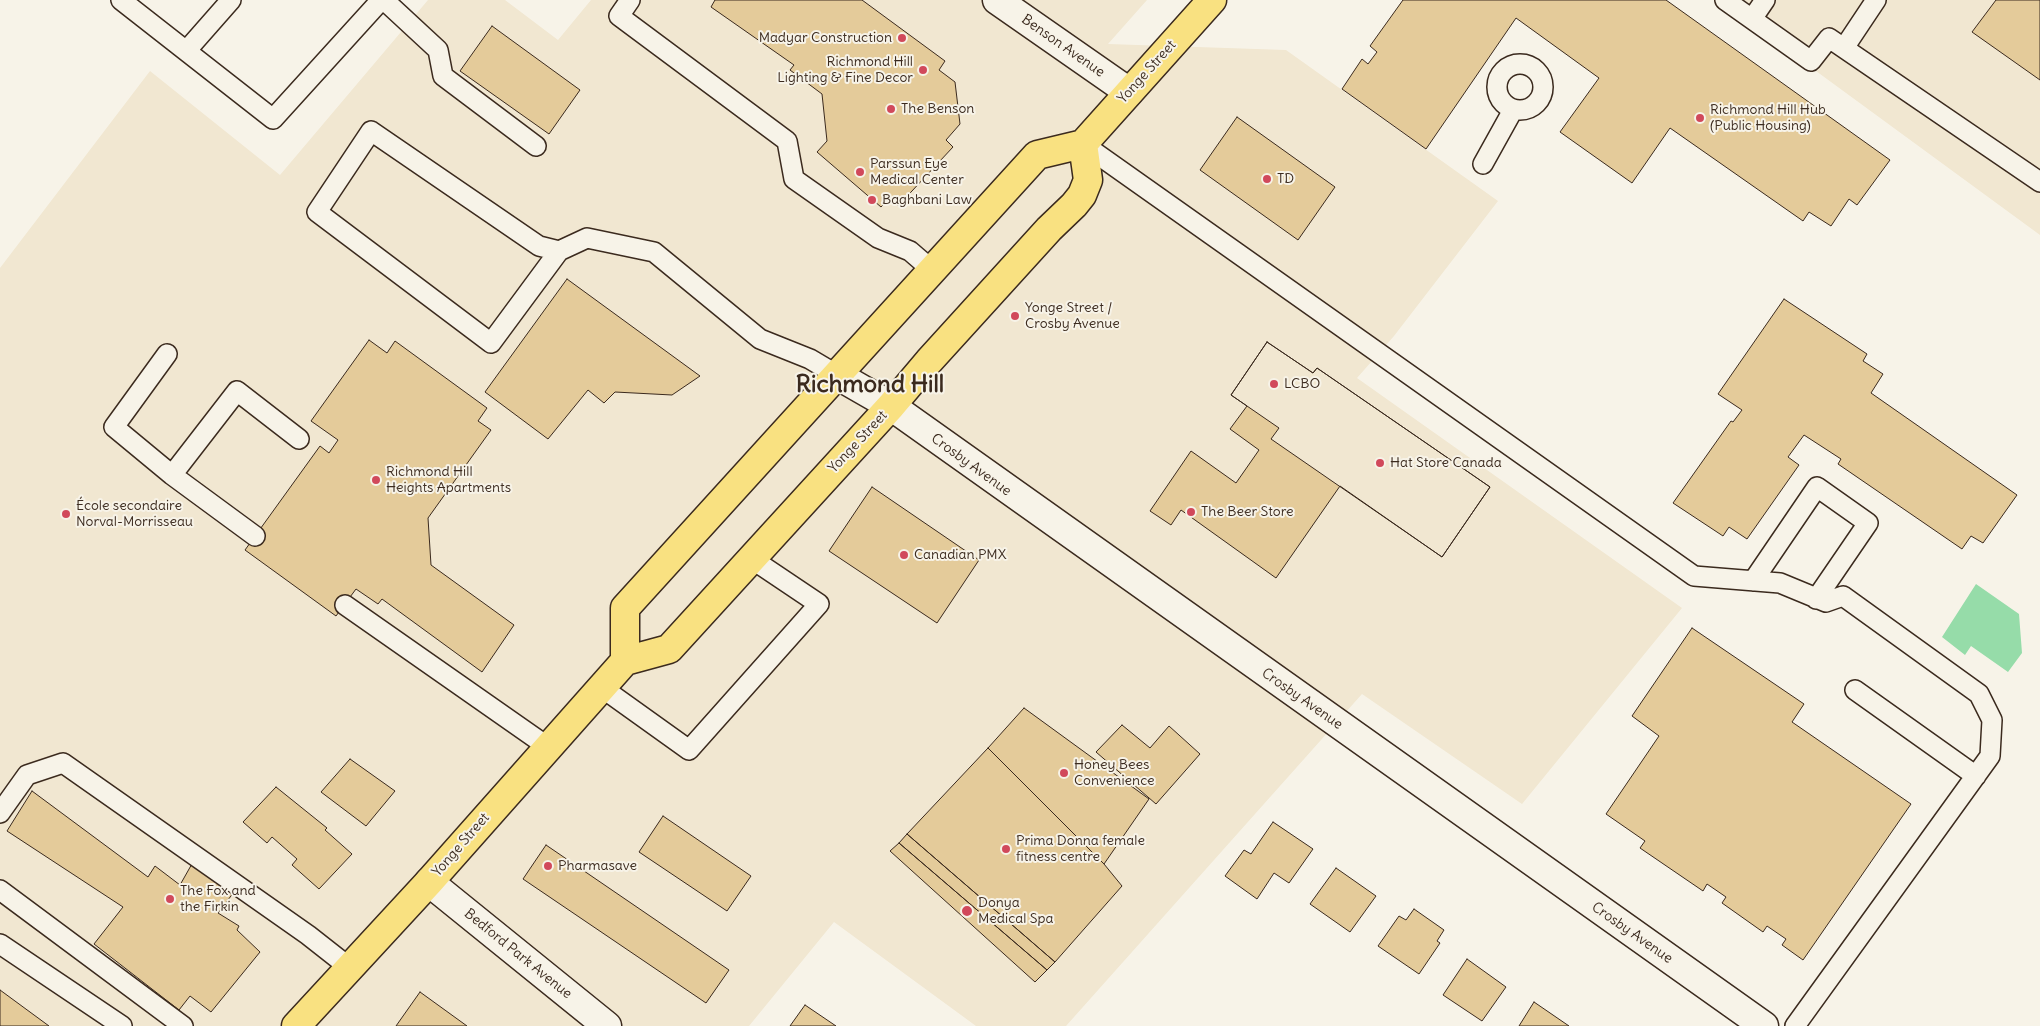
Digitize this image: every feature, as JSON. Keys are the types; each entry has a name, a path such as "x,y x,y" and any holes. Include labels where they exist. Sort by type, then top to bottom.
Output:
{"main road":[{"name":"Yonge Street","path":"296,1026 428,882 625,661 669,649 892,406 935,354 1082,196 1088,180 1088,171 1082,144 1212,0"},
{"path":"625,661 625,608 1037,154 1082,144"}],"street":[{"name":"Benson Avenue","path":"997,0 1129,92"},
{"name":"Crosby Avenue","path":"838,375 892,406 1764,1026"},
{"name":"Bedford Park Avenue","path":"428,882 607,1026"}],"lane":[{"path":"121,0 273,119 383,0 438,50 443,76 536,146"},
{"path":"187,50 231,0"},
{"path":"630,0 618,16 787,141 794,179 878,238 910,251 932,270"},
{"path":"1725,0 1811,61 1829,38 2040,182"},
{"path":"1752,19 1764,0"},
{"path":"1844,48 1876,0"},
{"path":"1482,164 1513,110"},
{"path":"559,251 539,246 371,131 317,212 491,343 559,251 587,238 654,252 760,339 810,359 838,375"},
{"path":"1082,144 1694,576 1780,583 1826,602 1843,596 1979,694 1992,720 1990,756 1795,1026"},
{"path":"167,354 114,427 172,475 255,536"},
{"path":"172,475 236,391 299,439"},
{"path":"1753,581 1817,487 1868,523 1816,599"},
{"path":"601,687 689,750 819,604 752,559"},
{"path":"345,605 548,747"},
{"path":"1855,690 1976,776"},
{"path":"0,813 27,775 63,763 308,935 350,968"},
{"path":"0,890 183,1026"},
{"path":"0,944 122,1026"}],"shaded area":[{"path":"428,0 505,0 558,40 591,0 1147,0 1108,44 1286,50 1498,201 1394,336 1357,378 1682,608 1522,804 1362,694 1066,1026 976,1026 834,922 749,1026 0,1026 0,268 150,71 280,175"},
{"path":"1719,0 2040,0 2040,235"}],"green space":[{"path":"1976,584 2019,614 2022,653 2008,672 1971,646 1965,655 1942,637"}],"building":[{"name":"The Benson","path":"715,0 862,0 945,61 939,70 955,82 960,124 946,140 953,147 898,206 890,198 881,207 817,152 827,141 822,94 790,70 794,65 711,7"},
{"name":"Richmond Hill Hub (Public Housing)","path":"1403,0 1666,0 1890,160 1857,205 1849,199 1831,226 1809,212 1803,221 1670,128 1632,183 1560,132 1599,78 1516,18 1426,149 1342,89 1362,59 1368,64 1377,52 1370,46"},
{"path":"1996,0 2040,0 2040,80 1972,32"},
{"path":"492,26 580,90 549,134 460,71"},
{"name":"TD","path":"1237,117 1335,187 1298,240 1200,170"},
{"path":"567,279 700,376 672,395 615,392 604,403 588,390 548,439 485,392"},
{"path":"1784,299 1867,354 1863,361 1883,374 1871,393 2017,495 1983,543 1971,536 1962,549 1838,464 1841,459 1804,435 1788,457 1799,465 1747,539 1729,527 1723,536 1673,503 1731,421 1733,422 1742,410 1718,394"},
{"name":"Richmond Hill Heights Apartments","path":"369,340 387,353 395,341 487,408 478,421 491,430 428,518 431,565 514,625 482,672 382,599 378,604 356,589 336,616 245,550 320,446 329,453 338,440 311,421"},
{"name":"Hat Store Canada","path":"1267,342 1313,373 1317,368 1490,487 1442,557 1271,439 1279,428 1231,395"},
{"name":"Hat Store Canada","path":"1267,342 1313,373 1317,368 1490,487 1442,557 1340,486 1276,578 1181,510 1171,525 1150,511 1191,451 1236,483 1259,450 1230,429 1247,406 1231,395"},
{"name":"Canadian PMX","path":"872,487 979,560 937,623 829,551"},
{"path":"1692,628 1804,704 1792,722 1911,804 1803,960 1782,945 1786,939 1767,926 1763,932 1722,903 1726,897 1707,884 1703,891 1640,848 1645,841 1606,814 1659,736 1632,716"},
{"name":"Honey Bees Convenience","path":"1024,708 1149,799 1104,864 988,748"},
{"path":"1122,725 1150,748 1169,726 1200,754 1156,804 1096,752"},
{"name":"Prima Donna female fitness centre","path":"988,748 1104,864 1122,886 1055,962 907,834"},
{"path":"350,759 395,791 366,826 321,792"},
{"path":"276,787 327,828 325,830 352,854 319,889 292,865 297,859 272,837 267,843 243,822"},
{"name":"The Fox and the Firkin","path":"32,791 148,877 155,866 180,885 193,862 234,892 218,913 239,926 237,930 260,952 211,1012 190,996 179,1010 94,944 123,907 7,831"},
{"path":"663,816 751,876 727,911 639,852"},
{"path":"1273,822 1313,849 1289,883 1274,873 1257,899 1225,876 1244,850 1251,854"},
{"path":"907,834 1055,962 1047,970 899,843"},
{"name":"Donya Medical Spa","path":"899,843 1047,970 1035,982 890,851"},
{"path":"546,845 729,970 706,1003 523,879"},
{"path":"1336,868 1376,896 1350,932 1310,904"},
{"path":"1414,909 1444,930 1437,941 1440,943 1419,974 1378,946 1399,916 1406,920"},
{"path":"1467,959 1506,987 1482,1021 1443,995"},
{"path":"0,990 49,1026 0,1026"},
{"path":"420,992 467,1026 396,1026"},
{"path":"1534,1002 1569,1026 1519,1026"},
{"path":"805,1005 836,1026 790,1026"}],"place":[{"name":"Madyar Construction","path":"902,38"},
{"name":"Richmond Hill Lighting & Fine Decor","path":"923,70"},
{"name":"The Benson","path":"891,109"},
{"name":"Richmond Hill Hub (Public Housing)","path":"1700,118"},
{"name":"Parssun Eye Medical Center","path":"860,172"},
{"name":"TD","path":"1267,179"},
{"name":"Baghbani Law","path":"872,200"},
{"name":"Yonge Street / Crosby Avenue","path":"1015,316"},
{"name":"LCBO","path":"1274,384"},
{"name":"Hat Store Canada","path":"1380,463"},
{"name":"Richmond Hill Heights Apartments","path":"376,480"},
{"name":"The Beer Store","path":"1191,512"},
{"name":"École secondaire Norval-Morrisseau","path":"66,514"},
{"name":"Canadian PMX","path":"904,555"},
{"name":"Honey Bees Convenience","path":"1064,773"},
{"name":"Prima Donna female fitness centre","path":"1006,849"},
{"name":"Pharmasave","path":"548,866"},
{"name":"The Fox and the Firkin","path":"170,899"},
{"name":"Donya Medical Spa","path":"967,911"}],"district":[{"name":"Richmond Hill","path":"870,385"}]}
